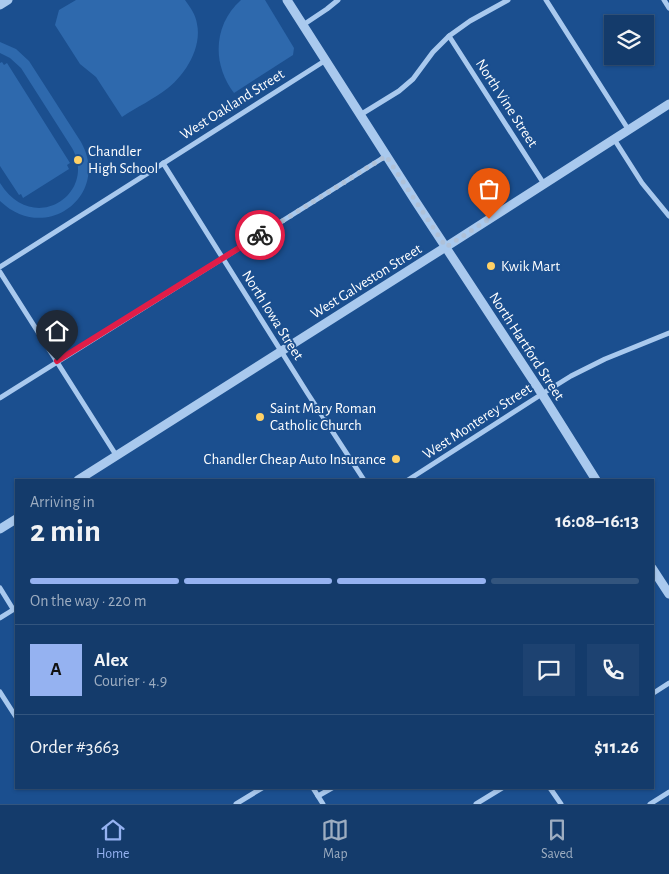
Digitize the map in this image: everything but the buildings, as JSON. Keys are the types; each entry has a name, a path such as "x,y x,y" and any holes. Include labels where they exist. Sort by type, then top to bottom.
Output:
{"street":[{"path":"0,5 8,0"},
{"name":"North Hartford Street","path":"287,0 595,479"},
{"path":"304,25 327,10 338,0"},
{"path":"360,115 413,79 433,52 449,36 470,20 508,0"},
{"path":"546,0 628,129"},
{"path":"664,0 669,8"},
{"name":"North Vine Street","path":"449,36 544,184"},
{"name":"West Oakland Street","path":"0,266 326,60"},
{"name":"West Galveston Street","path":"80,479 669,104"},
{"path":"614,139 642,183 669,216"},
{"path":"0,398 386,156"},
{"name":"North Iowa Street","path":"163,163 363,479"},
{"path":"0,272 116,455"},
{"name":"West Monterey Street","path":"410,479 572,376 606,359 669,333"},
{"path":"0,529 15,520"},
{"path":"656,581 669,594"},
{"path":"0,588 15,608 0,618"},
{"path":"654,693 669,684"},
{"path":"0,692 15,715"},
{"path":"236,804 260,789"},
{"path":"314,789 323,804"},
{"path":"318,796 330,789"},
{"path":"476,804 500,789"},
{"path":"551,789 561,804"},
{"path":"650,804 669,792"}],"shaded area":[{"path":"76,0 185,0 197,24 198,33 195,51 186,68 175,82 157,96 122,117 96,77 80,64 55,25 59,10"},
{"path":"241,0 265,0 294,48 293,55 234,93 222,70 219,45 225,21"},
{"path":"0,42 16,49 29,61 81,142 88,162 87,180 81,196 69,208 54,216 36,218 18,213 0,201 0,183 14,199 29,207 45,208 59,203 70,193 76,180 78,165 72,148 21,68 10,58 0,53"},
{"path":"2,62 4,65 7,63 70,163 67,165 69,169 23,198 0,166 0,63"}],"way so far":[{"path":"260,235 386,156 446,247 489,219"}],"place":[{"name":"Chandler High School","path":"78,160"},
{"name":"Kwik Mart","path":"491,266"},
{"name":"Saint Mary Roman Catholic Church","path":"260,417"},
{"name":"Chandler Cheap Auto Insurance","path":"396,459"}],"route":[{"path":"57,361 260,235"}]}
